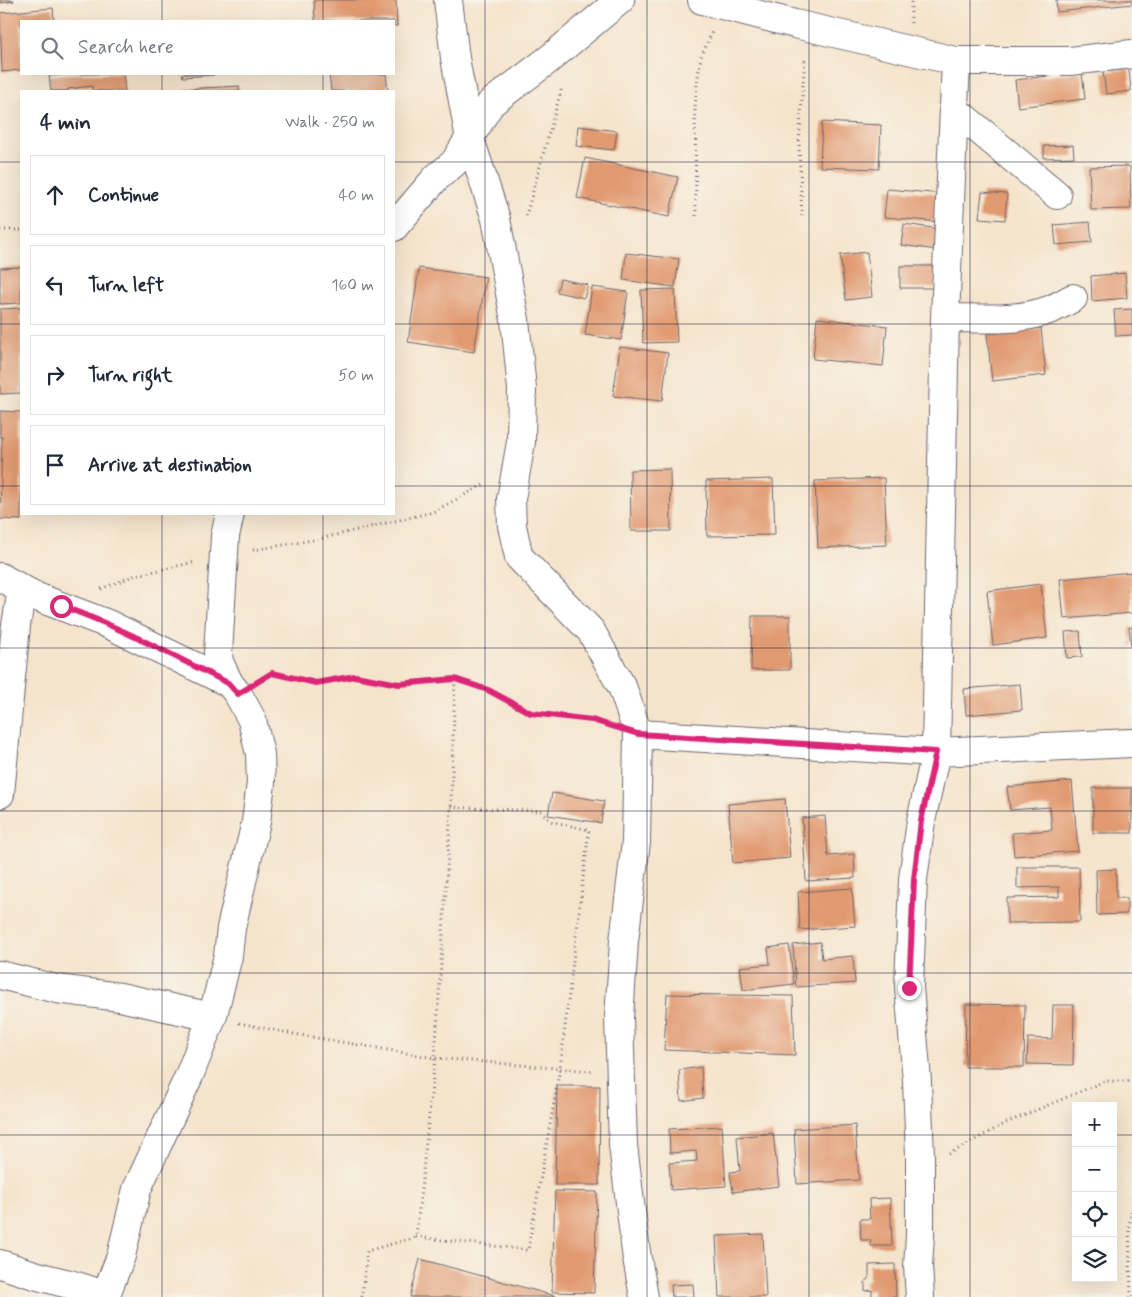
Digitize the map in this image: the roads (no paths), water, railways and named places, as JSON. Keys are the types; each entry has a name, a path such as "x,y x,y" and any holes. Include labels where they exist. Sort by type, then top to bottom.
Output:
{"street":[{"path":"448,0 455,58 470,139 496,219 515,320 522,389 521,442 511,499 512,526 520,558 591,632 623,689 638,734 636,842 624,941 619,1018 623,1145 636,1252 644,1297"},
{"path":"395,226 436,178 454,163 491,103 548,60 620,0"},
{"path":"782,0 800,25"},
{"path":"713,3 956,61 1070,61 1132,54"},
{"path":"920,1297 918,1266 920,1171 917,1081 909,988 914,879 921,821 936,752 945,318 956,61"},
{"path":"955,110 1058,195"},
{"path":"945,318 1009,318 1036,314 1074,298"},
{"path":"0,1264 48,1288 66,1282 106,1297 121,1256 137,1189 148,1163 165,1132 212,1018 228,956 231,928 256,822 261,783 260,754 252,720 219,662 225,536 230,515"},
{"path":"0,794 14,644 11,583 61,606 108,624 233,688"},
{"path":"638,734 936,752 1132,743"},
{"path":"0,975 58,989 120,997 212,1018"}]}
